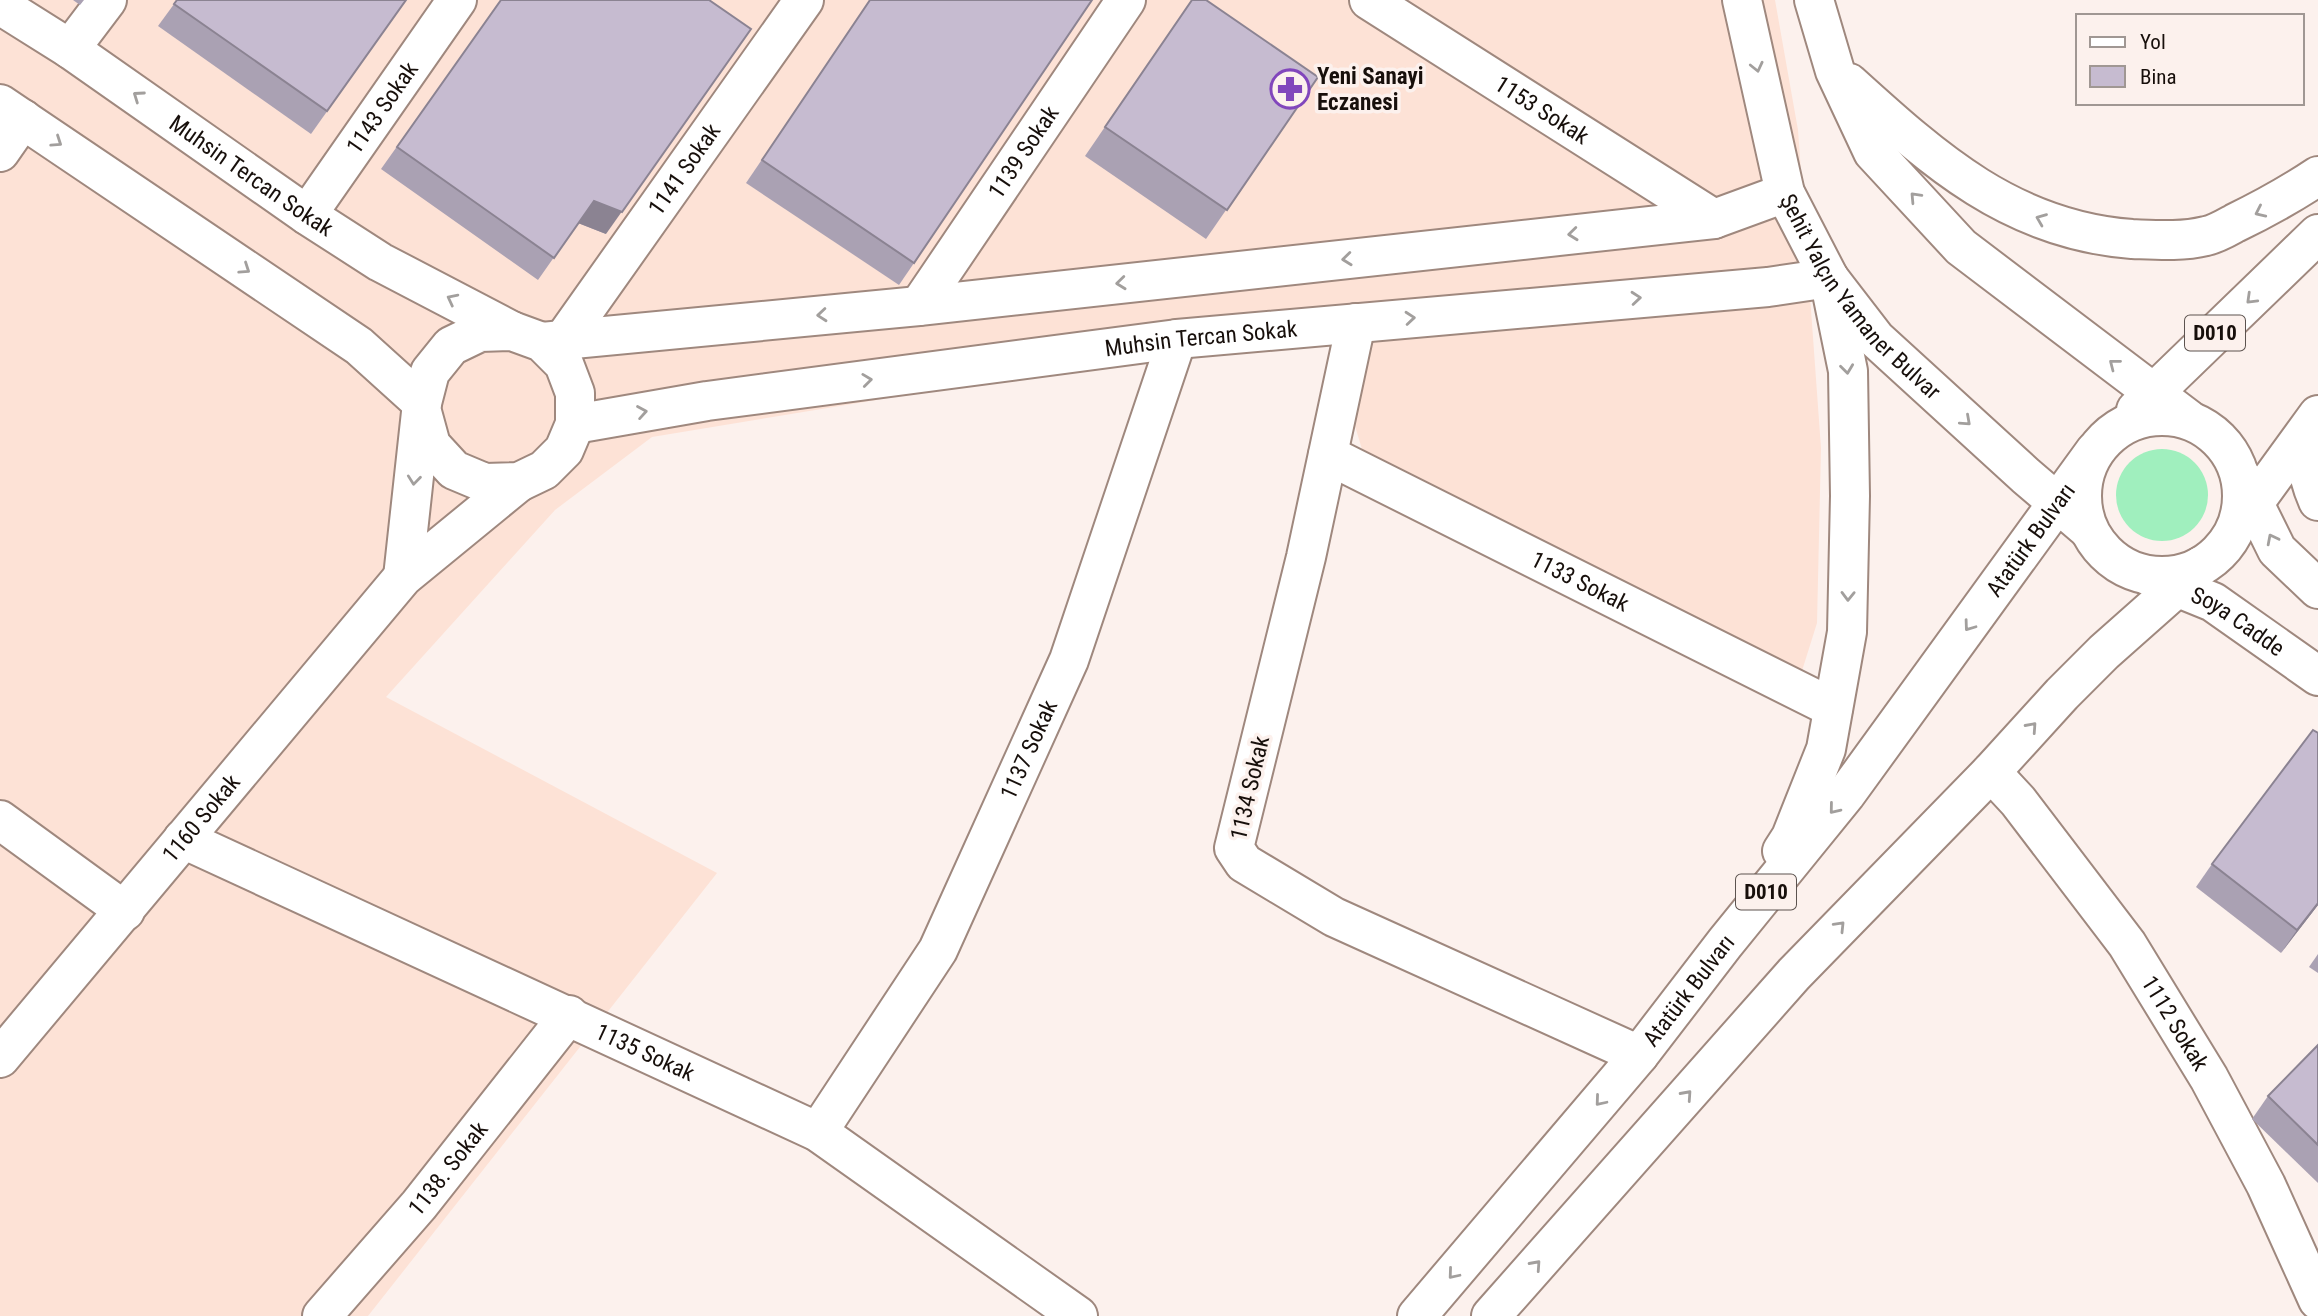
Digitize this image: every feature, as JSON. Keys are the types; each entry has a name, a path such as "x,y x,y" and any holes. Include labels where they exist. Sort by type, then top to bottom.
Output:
{"main road":[{"path":"70,49 107,0"},
{"name":"1143 Sokak","path":"307,215 457,0"},
{"name":"1141 Sokak","path":"539,337 804,0"},
{"name":"1139 Sokak","path":"919,306 1126,0"},
{"name":"1153 Sokak","path":"1368,0 1714,219"},
{"name":"Şehit Yalçın Yamaner Bulvar","path":"1742,0 1785,193 1829,278 1876,339 2088,528"},
{"path":"1814,0 1835,71 1873,152 1961,247 2153,394 2211,432 2229,451 2244,502 2277,550 2318,589"},
{"name":"Muhsin Tercan Sokak","path":"0,5 70,49 307,215 380,262 539,337"},
{"path":"1835,71 1926,152 1981,190 2044,221 2101,236 2173,241 2208,236 2273,205 2318,176"},
{"path":"0,152 12,111 359,346 422,408 431,444 454,470 485,483 519,482 544,470 564,450 575,424 575,393 564,364 539,337"},
{"path":"403,577 422,408 430,372 451,346 480,332 539,337 919,306 1714,219 1785,193"},
{"name":"Atatürk Bulvarı","path":"1417,1316 1639,1055 1725,943 1846,794 2104,442 2318,234"},
{"path":"1725,943 1791,837 1826,749 1847,632 1850,495 1848,371 1829,278"},
{"name":"Muhsin Tercan Sokak","path":"575,424 707,401 1177,339 1768,287 1829,278"},
{"name":"1134 Sokak","path":"1356,323 1306,557 1234,848 1244,863 1334,917 1639,1055"},
{"name":"1137 Sokak","path":"818,1132 937,950 1069,660 1177,339"},
{"path":"2176,576 2124,567 2103,551 2088,528 2081,503 2084,476 2104,442 2136,419 2162,415 2188,419"},
{"path":"2317,417 2309,435 2307,476 2318,501"},
{"path":"1491,1316 1794,974 1991,772 2176,576 2222,550 2244,502 2317,417"},
{"name":"1133 Sokak","path":"1328,455 1833,708"},
{"name":"1160 Sokak","path":"0,1058 403,577 519,482"},
{"name":"Soya Cadde","path":"2176,576 2318,676"},
{"name":"1112 Sokak","path":"1991,772 2018,801 2127,944 2216,1090 2266,1185 2318,1300"},
{"path":"0,820 125,911"},
{"name":"1135 Sokak","path":"183,839 818,1132 1078,1316"},
{"name":"1138. Sokak","path":"322,1316 419,1205 569,1015"}],"shaded area":[{"path":"0,0 1775,0 1798,130 1821,448 1817,623 1790,709 1370,476 1325,326 652,437 555,510 386,697 717,873 368,1316 0,1316"}],"green space":[{"path":"2162,449 2180,452 2195,462 2205,477 2208,495 2205,513 2195,528 2180,538 2162,541 2144,538 2129,528 2119,513 2116,495 2119,477 2129,462 2144,452"}],"building":[{"path":"177,0 406,0 327,111 174,4"},
{"path":"501,0 709,0 751,29 622,212 594,201 554,258 397,147"},
{"path":"870,0 1092,0 914,263 762,160"},
{"path":"1192,0 1206,0 1318,77 1227,210 1105,127"},
{"path":"2313,730 2318,733 2318,903 2297,930 2212,864"},
{"path":"2318,1045 2318,1145 2268,1096"}],"place":[{"name":"Yeni Sanayi Eczanesi","path":"1290,89"}]}
